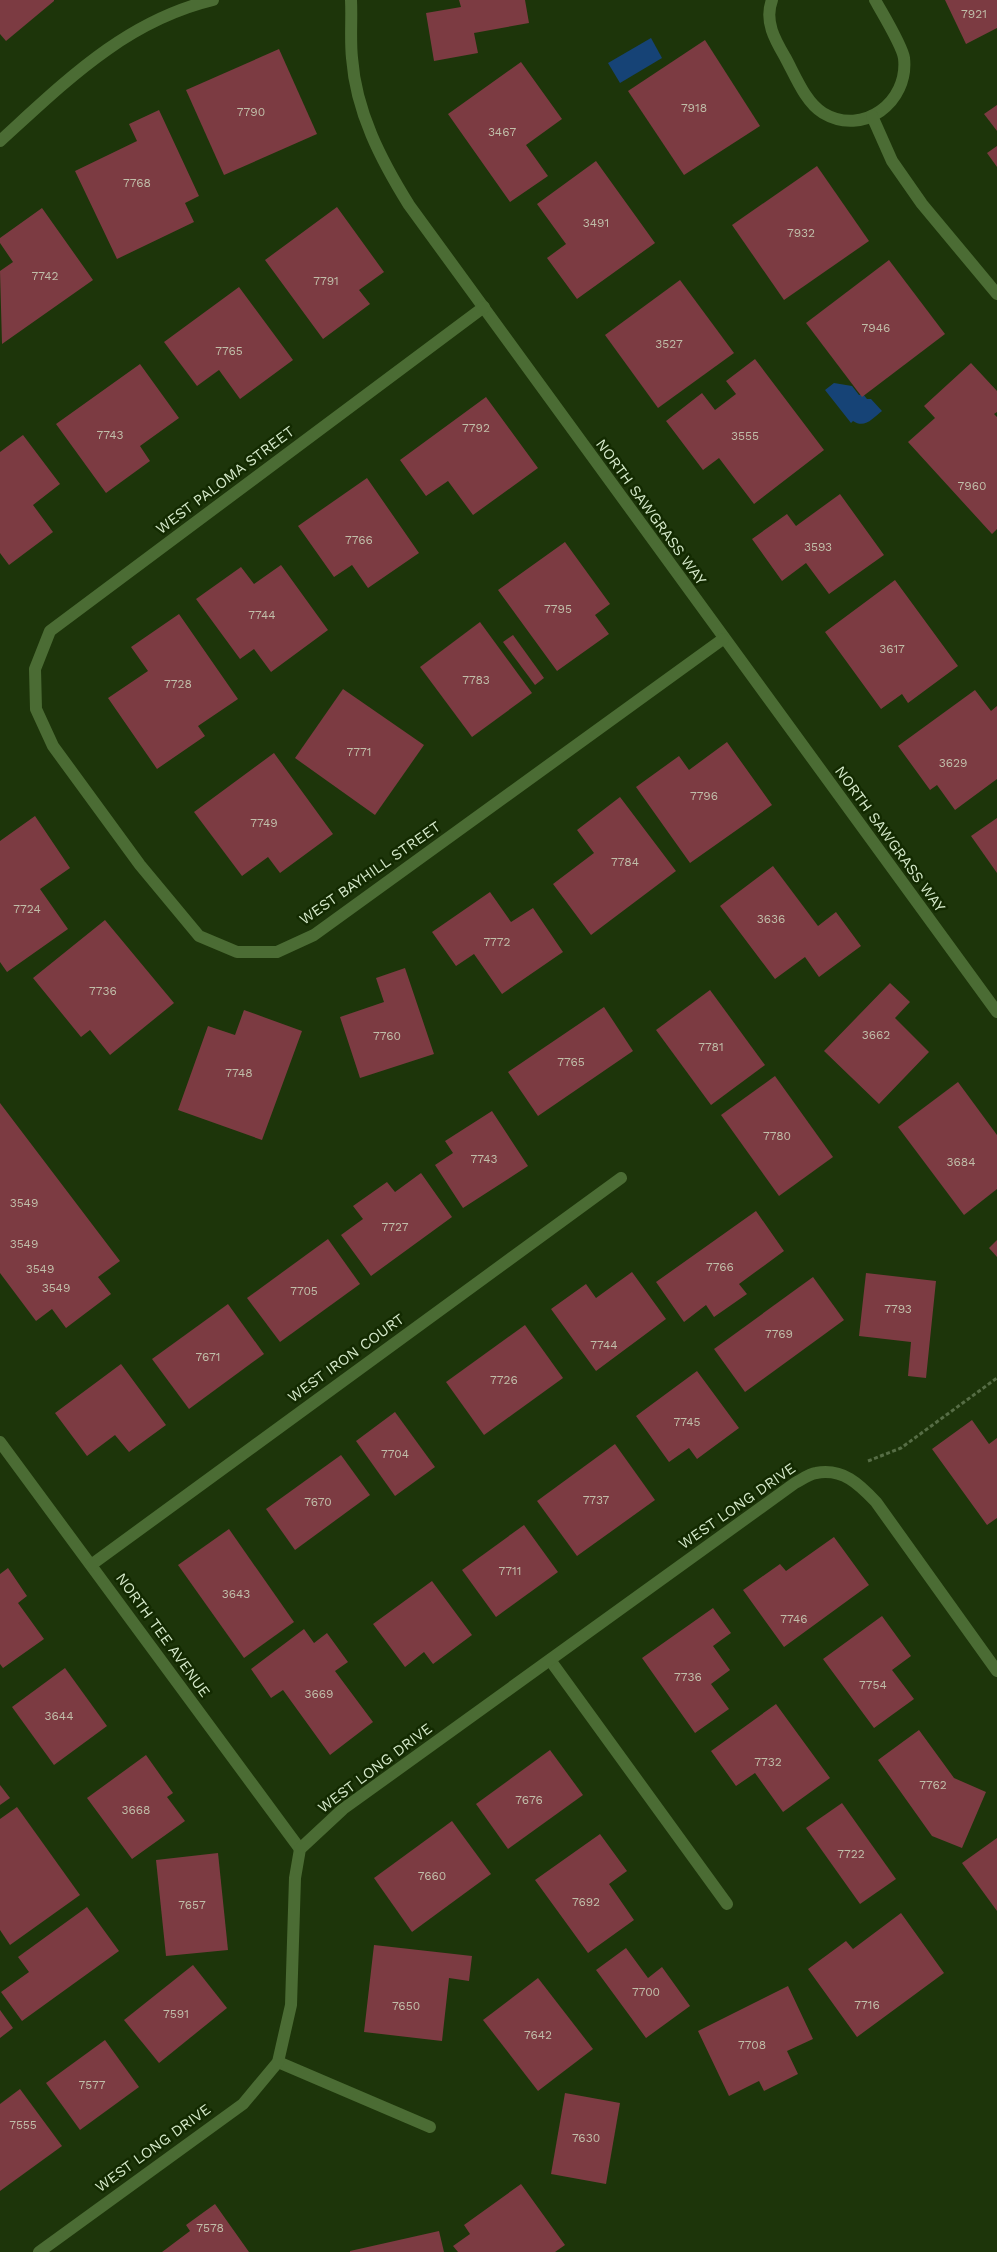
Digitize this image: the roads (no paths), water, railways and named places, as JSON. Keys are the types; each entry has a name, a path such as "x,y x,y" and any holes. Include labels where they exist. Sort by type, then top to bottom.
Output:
{"street":[{"path":"0,141 76,73 122,38 156,20 194,4 213,0"},
{"name":"NORTH SAWGRASS WAY","path":"351,0 352,59 359,98 371,135 388,172 409,205 723,639 997,1012"},
{"path":"772,0 769,20 773,36 810,102 823,113 839,120 856,121 872,116 888,106 899,92 904,74 904,56 875,0"},
{"path":"872,116 892,161 922,204 997,294"},
{"name":"WEST PALOMA STREET","path":"36,709 35,669 50,631 484,307"},
{"name":"WEST BAYHILL STREET","path":"36,709 53,746 140,865 198,936 237,952 277,952 314,935 723,639"},
{"name":"WEST IRON COURT","path":"91,1565 620,1178"},
{"name":"NORTH TEE AVENUE","path":"0,1442 300,1849"},
{"name":"WEST LONG DRIVE","path":"39,2252 243,2104 278,2062 291,2004 295,1878 300,1849 343,1809 795,1483 815,1473 837,1473 857,1482 876,1502 997,1671"},
{"path":"550,1660 727,1904"},
{"path":"278,2062 430,2127"}],"water":[{"path":"651,38 662,58 620,83 608,63"},
{"path":"834,383 852,386 859,395 863,394 867,399 871,399 882,411 865,423 861,424 853,421 851,423 825,390"}]}
